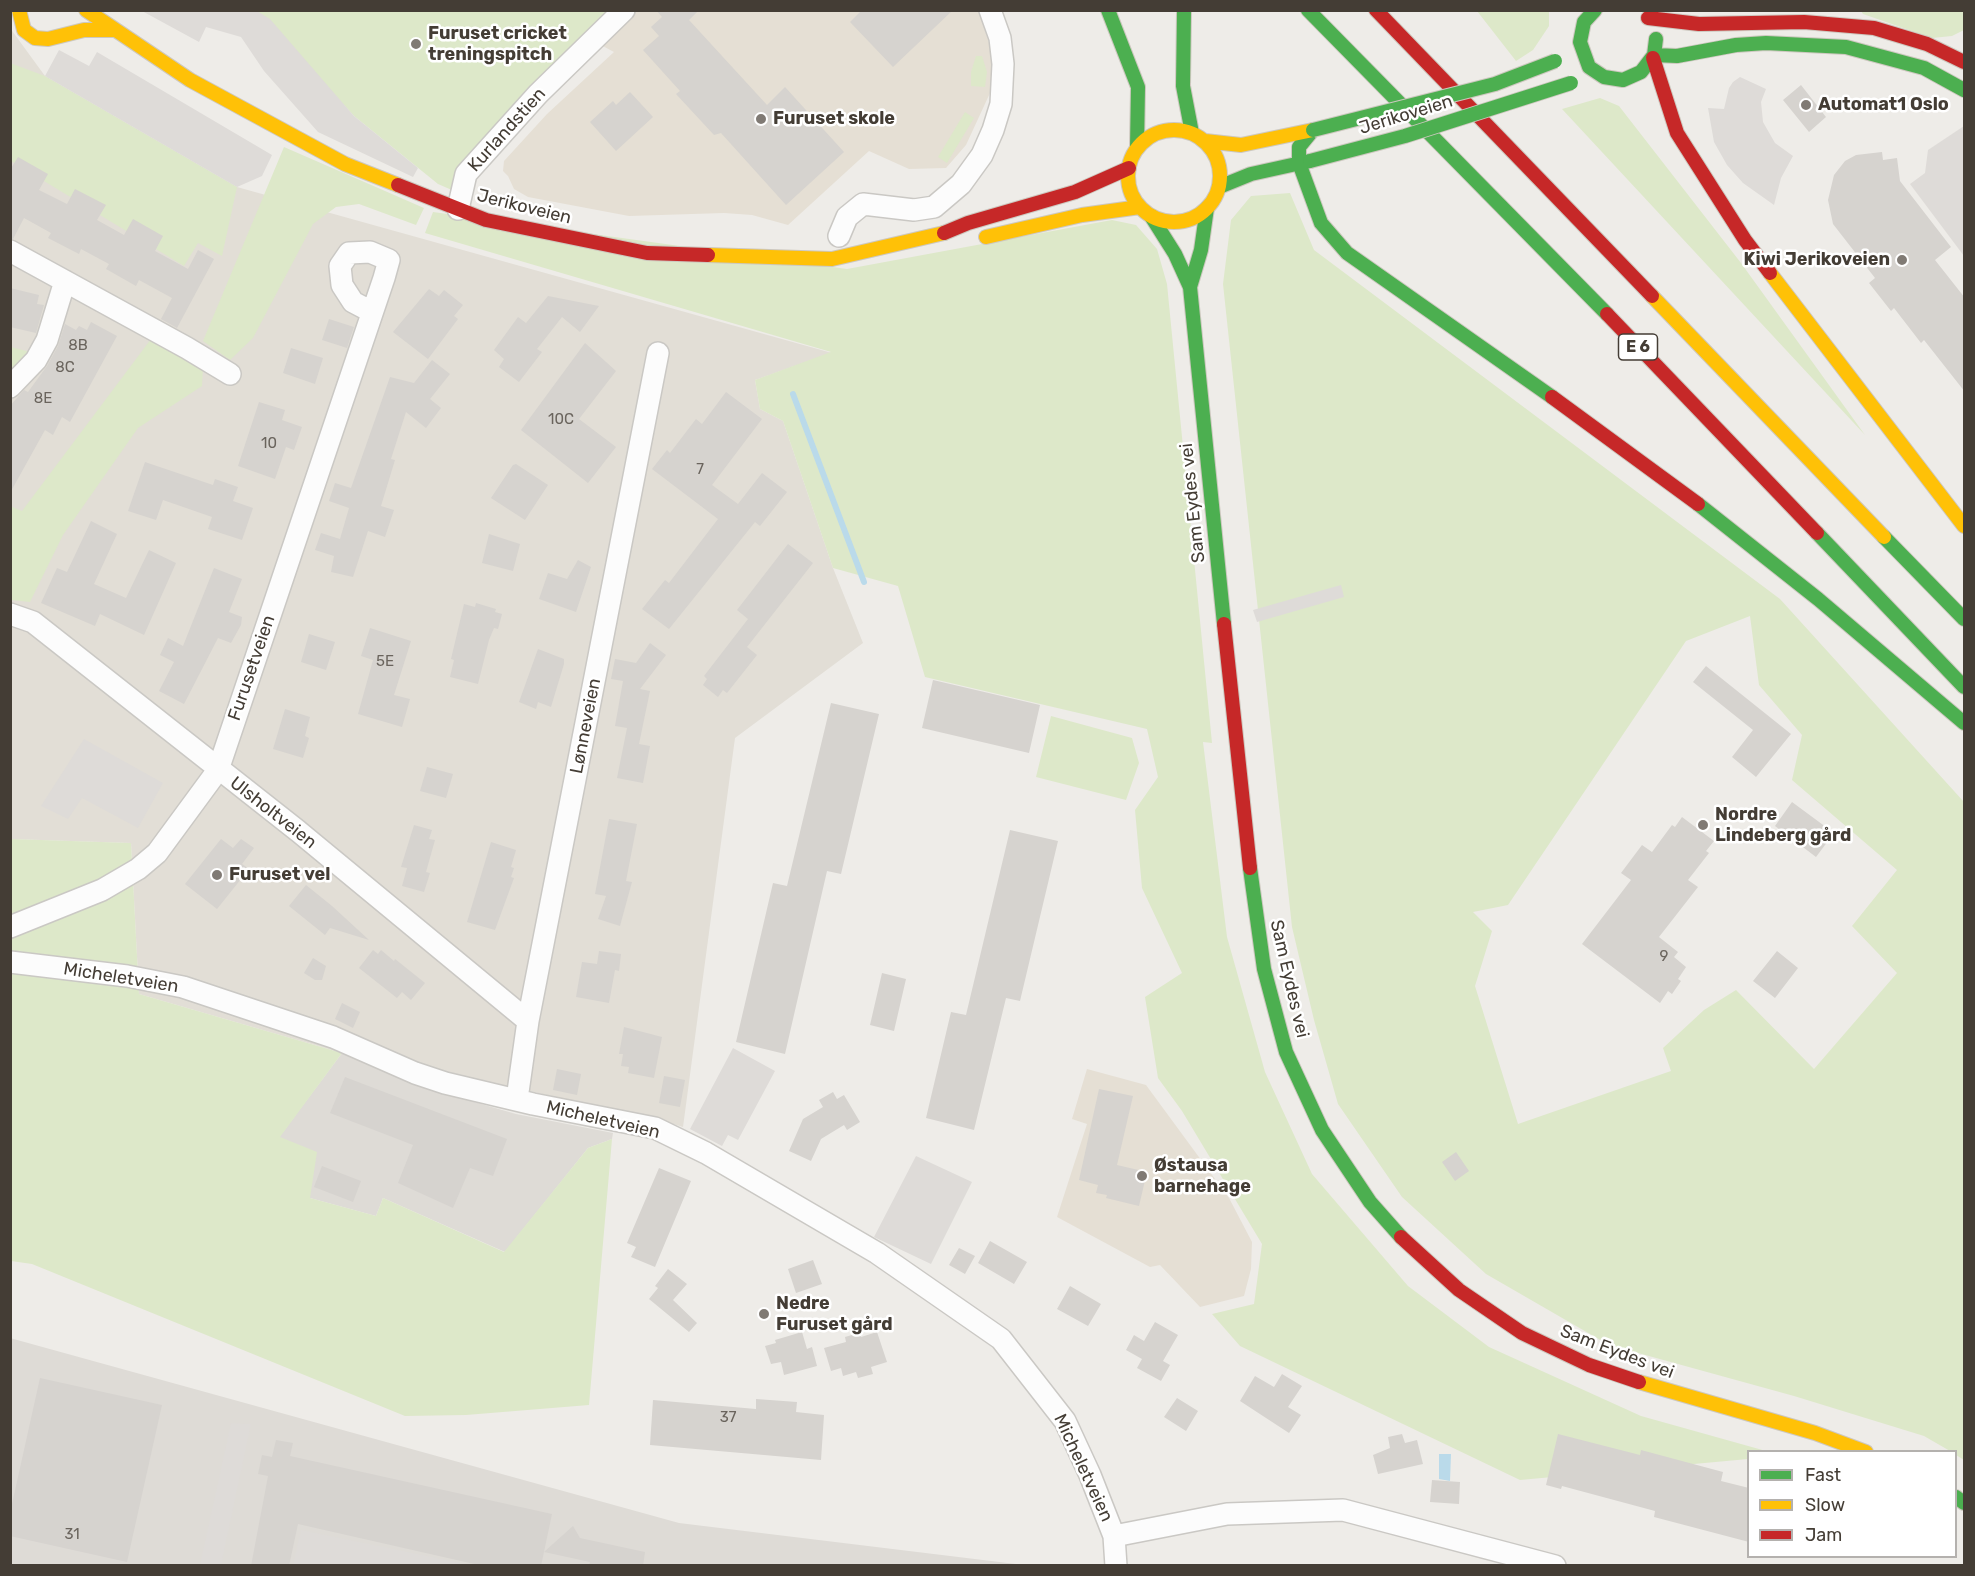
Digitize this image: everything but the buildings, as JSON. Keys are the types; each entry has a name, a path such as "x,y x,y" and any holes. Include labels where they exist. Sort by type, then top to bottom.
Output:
{"main road":[{"path":"19,10 24,30 35,38 48,39 84,30 112,30"},
{"name":"Jerikoveien","path":"86,10 112,30 190,80 345,164 486,220 647,253 832,259 932,238 968,223 1075,192 1129,168"},
{"path":"1108,10 1134,71 1138,87 1137,148 1129,168 1130,189 1146,212"},
{"path":"1184,10 1185,107 1192,133"},
{"name":"E 6","path":"1308,10 1617,324 1965,687"},
{"name":"E 6","path":"1376,10 1965,619"},
{"path":"1572,10 1584,59 1596,73 1604,77"},
{"name":"Jerikoveien","path":"1137,148 1154,134 1164,131 1192,133 1205,141 1241,145 1313,130 1495,84 1555,61 1580,38 1584,22 1595,10"},
{"path":"1645,14 1656,36 1653,56 1677,133 1745,240 1965,526"},
{"path":"1645,14 1699,24 1804,22 1874,28 1963,57"},
{"path":"1653,56 1677,56 1736,45 1766,43 1846,47 1924,68 1962,84"},
{"name":"Jerikoveien","path":"1219,187 1251,174 1405,136 1571,83 1604,77 1613,80 1632,77 1648,66 1653,56"},
{"path":"1313,130 1299,147 1321,223 1347,253 1485,348 1703,507 1818,599 1965,723"},
{"path":"1205,141 1218,162 1219,187 1208,208"},
{"name":"Jerikoveien","path":"932,238 967,240 1082,215 1146,212 1175,222 1187,221 1208,208"},
{"name":"Sam Eydes vei","path":"1190,288 1201,250 1208,208"},
{"name":"Sam Eydes vei","path":"1146,212 1174,254 1190,288 1258,929 1271,1000 1287,1052 1322,1130 1370,1202 1397,1233 1459,1290 1522,1333 1589,1365 1631,1380 1815,1433 1861,1450"}],"street":[{"name":"Kurlandstien","path":"458,209 466,174 537,94 624,10"},
{"path":"839,236 847,217 863,204 914,210 934,207 962,184 982,155 993,130 1001,94 1003,64 1000,38 990,10"},
{"path":"1962,84 1963,57"},
{"path":"10,251 178,342 230,374"},
{"path":"10,387 36,360 46,340 65,281"},
{"name":"Furusetveien","path":"10,927 102,890 138,869 157,853 218,770 372,312"},
{"name":"Lønneveien","path":"517,1099 528,1021 658,353"},
{"name":"Ulsholtveien","path":"10,614 33,622 298,831 528,1021"},
{"name":"Micheletveien","path":"10,962 127,976 183,987 333,1037 415,1073 517,1099 655,1128 690,1145 877,1253 1000,1340 1065,1420 1114,1536 1116,1566"},
{"name":"Micheletveien","path":"1114,1536 1227,1514 1343,1510 1555,1566"}],"shaded area":[{"path":"142,11 257,11 270,19 354,116 418,168 413,177 318,132 264,71 241,37 206,27 199,42"},
{"name":"Furuset skole","path":"635,11 979,11 990,46 992,78 990,93 966,145 946,168 909,169 869,151 788,225 752,215 724,213 629,216 528,197 514,189 503,171 504,161 547,114 614,52 599,44"},
{"path":"10,28 45,76 237,187 832,353 755,380 760,409 783,421 833,568 863,643 735,738 683,1127 641,1114 634,1116 518,1088 342,1053 139,994 131,843 11,839"},
{"path":"59,50 89,66 97,52 272,155 262,176 237,187 45,76"},
{"path":"1740,77 1766,89 1761,102 1763,122 1775,143 1793,156 1781,178 1774,205 1743,183 1727,165 1714,142 1708,108 1724,109 1729,88"},
{"path":"1964,126 1964,256 1910,184 1925,173 1928,150"},
{"path":"1341,585 1344,597 1257,622 1253,610"},
{"path":"84,739 163,783 138,828 82,798 68,819 41,806"},
{"path":"733,1048 775,1071 738,1140 728,1135 722,1146 690,1129"},
{"path":"342,1053 464,1099 516,1114 613,1133 612,1139 588,1148 505,1252 383,1198 376,1216 310,1198 279,1137"},
{"name":"Østausa barnehage","path":"1087,1069 1146,1085 1229,1198 1252,1242 1251,1269 1244,1296 1200,1307 1160,1265 1150,1267 1057,1217 1087,1124 1072,1119"},
{"path":"916,1156 972,1182 931,1264 874,1237"},
{"path":"10,1338 679,1523 1024,1565 11,1565"},
{"path":"231,1423 251,1424 221,1565 200,1565"},
{"path":"301,1530 470,1565 293,1565"}],"green space":[{"path":"257,11 624,11 461,194 438,184 354,116"},
{"path":"1477,11 1549,11 1549,26 1533,50 1516,61"},
{"path":"1861,11 1964,11 1964,30 1952,36 1932,38 1863,14"},
{"path":"976,56 982,56 987,72 985,87 971,86 971,72"},
{"path":"10,63 45,76 237,187 222,256 198,243 184,266 11,161"},
{"path":"1600,98 1619,106 1741,263 1865,435 1562,109"},
{"path":"965,112 974,118 947,163 938,157"},
{"path":"284,147 424,208 416,225 359,204 336,207 313,224 253,338 230,360 203,341"},
{"path":"1290,193 1314,250 1780,599 1964,802 1964,1460 1957,1456 1957,1450 1948,1450 1924,1436 1794,1396 1609,1345 1486,1274 1402,1197 1338,1104 1314,1020 1292,927 1223,284 1231,220 1251,196","holes":["1750,616 1759,685 1802,735 1792,780 1897,870 1852,926 1897,973 1814,1069 1736,990 1704,1010 1663,1048 1671,1071 1518,1124 1475,986 1492,931 1473,912 1508,905 1686,641"]},
{"path":"433,212 847,269 1112,220 1136,225 1157,249 1167,284 1212,743 1203,742 1227,937 1265,1072 1312,1174 1408,1286 1489,1347 1641,1416 1762,1450 1747,1450 1747,1459 1520,1480 1240,1346 1212,1314 1254,1304 1262,1244 1182,1111 1158,1078 1145,997 1182,973 1142,888 1135,810 1158,777 1147,729 925,677 898,586 833,568 783,421 760,409 755,380 831,352 425,233"},
{"path":"154,335 203,367 202,386 138,428 63,535 30,602 11,600 10,506 22,511"},
{"path":"11,347 30,352 11,374"},
{"path":"1051,716 1132,738 1139,763 1126,800 1036,777"},
{"path":"11,839 131,843 139,994 342,1053 280,1137 317,1152 310,1198 376,1216 383,1198 504,1252 588,1148 612,1139 589,1405 466,1415 405,1416 32,1264 11,1261"}],"water":[{"path":"1439,1454 1451,1454 1450,1481 1439,1479"}],"waterway":[{"path":"793,394 864,582"}],"traffic: fast":[{"path":"1108,10 1138,87 1137,148"},
{"path":"1184,10 1183,86 1192,133"},
{"path":"1308,10 1607,314"},
{"path":"1595,10 1584,22 1580,42 1589,67 1604,77 1623,80 1641,72 1654,55 1656,39"},
{"path":"1654,55 1677,56 1736,45 1766,43 1846,47 1924,68 1964,90"},
{"path":"1313,130 1495,84 1555,61"},
{"path":"1310,161 1405,136 1571,83"},
{"path":"1313,130 1299,147 1299,163 1321,223 1347,253 1552,397"},
{"path":"1219,187 1251,174 1310,161"},
{"path":"1190,287 1201,250 1207,208"},
{"path":"1151,216 1175,254 1190,287 1224,624"},
{"path":"1698,504 1818,599 1964,723"},
{"path":"1817,533 1964,687"},
{"path":"1884,537 1964,619"},
{"path":"1250,868 1264,969 1286,1052 1322,1130 1370,1202 1401,1237"},
{"path":"1957,1498 1964,1503"}],"traffic: slow":[{"path":"19,10 24,30 35,38 48,39 84,30 112,30"},
{"path":"86,10 190,80 345,164 398,185"},
{"path":"1174,130 1192,133 1207,143 1217,158 1220,176 1217,194 1207,209 1192,219 1174,222 1156,219 1141,209 1131,194 1128,176 1131,158 1141,143 1156,133 1174,130"},
{"path":"1205,141 1241,145 1313,130"},
{"path":"986,237 1082,215 1140,207"},
{"path":"708,255 832,259 944,233"},
{"path":"1770,273 1964,526"},
{"path":"1652,296 1884,537"},
{"path":"1639,1382 1815,1433 1861,1450"}],"traffic: jam":[{"path":"1376,10 1652,296"},
{"path":"1648,18 1699,24 1804,22 1874,28 1927,44 1964,62"},
{"path":"1653,58 1677,133 1745,240 1770,273"},
{"path":"944,233 968,223 1075,192 1129,168"},
{"path":"398,185 486,220 647,253 708,255"},
{"path":"1607,314 1817,533"},
{"path":"1552,397 1698,504"},
{"path":"1224,624 1250,868"},
{"path":"1401,1237 1459,1290 1522,1333 1589,1365 1639,1382"}],"place":[{"name":"Furuset cricket treningspitch","path":"416,44"},
{"name":"Automat1 Oslo","path":"1806,105"},
{"name":"Furuset skole","path":"761,119"},
{"name":"Kiwi Jerikoveien","path":"1902,260"},
{"name":"Nordre Lindeberg gård","path":"1703,825"},
{"name":"Furuset vel","path":"217,875"},
{"name":"Østausa barnehage","path":"1142,1176"},
{"name":"Nedre Furuset gård","path":"764,1314"}]}
